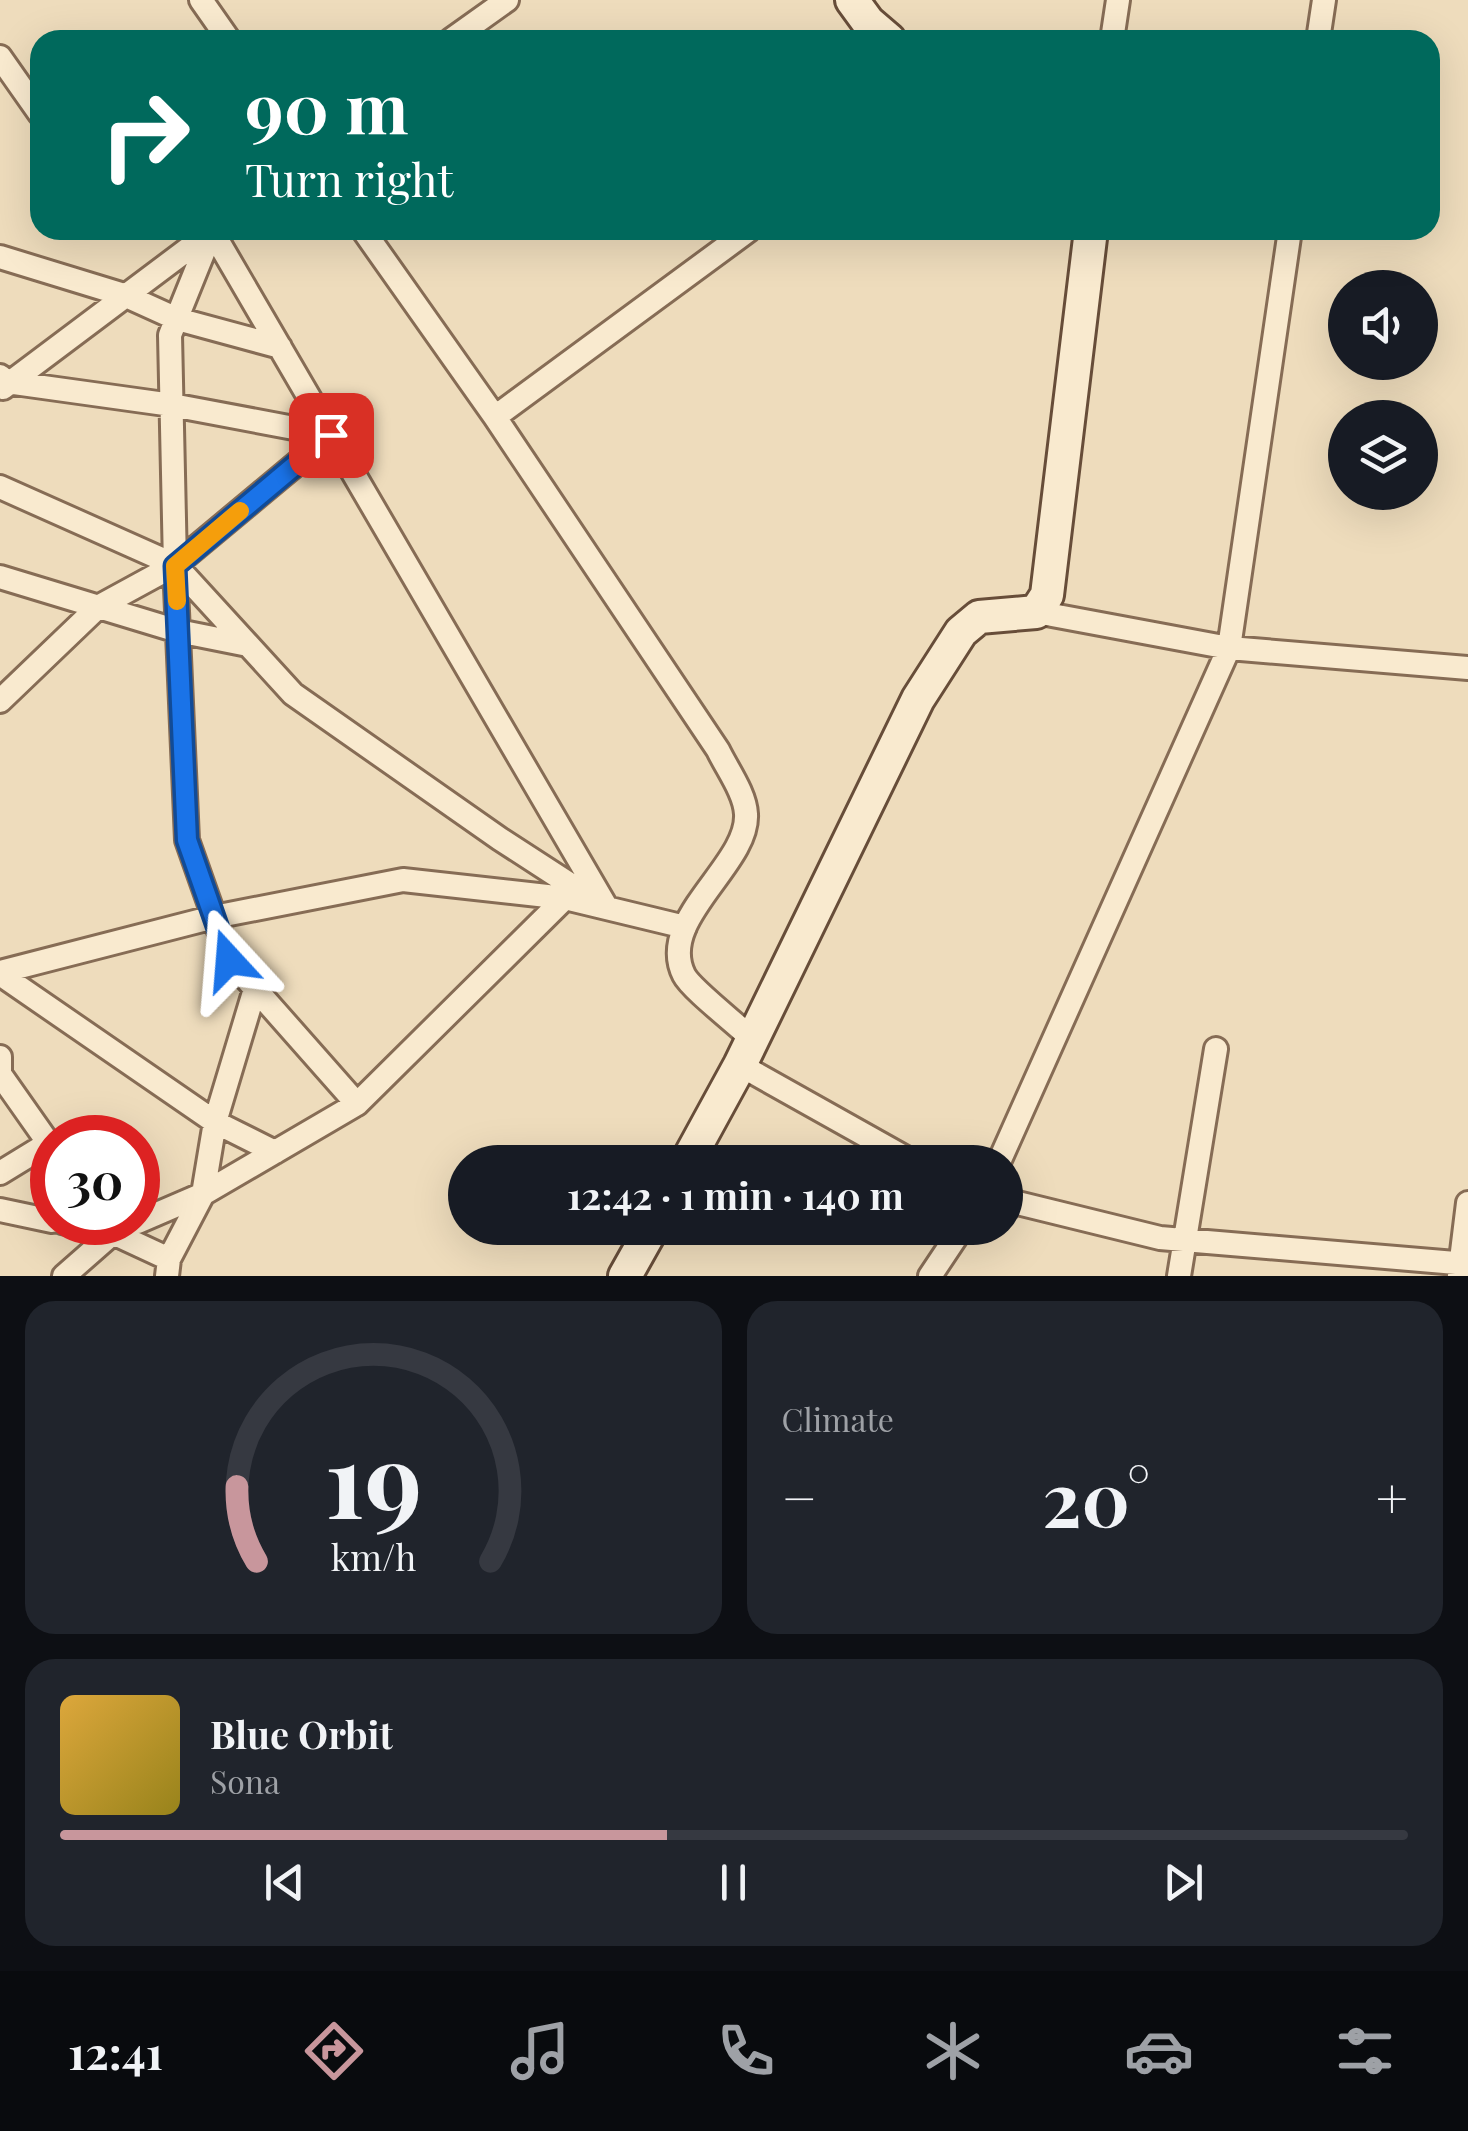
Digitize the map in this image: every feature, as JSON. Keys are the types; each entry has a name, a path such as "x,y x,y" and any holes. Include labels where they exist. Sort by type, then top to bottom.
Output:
{"street":[{"path":"201,0 222,30"},
{"path":"465,30 507,0"},
{"path":"852,0 877,30"},
{"path":"1114,30 1118,0"},
{"path":"1320,30 1324,0"},
{"path":"0,57 30,100"},
{"path":"2,384 198,240"},
{"path":"208,240 170,336 187,840 229,960 356,1104"},
{"path":"218,240 606,908"},
{"path":"369,240 495,417 718,750 741,796 746,814 742,836 685,927 680,952 684,976 746,1052 887,1145"},
{"path":"495,417 735,240"},
{"path":"1036,612 1048,595 1090,240"},
{"path":"1007,1145 1229,648 1289,240"},
{"path":"0,257 124,295 177,318 280,347"},
{"path":"2,384 172,406 331,435"},
{"path":"0,702 98,607 175,566 331,435"},
{"path":"0,487 175,566 293,694 500,840 606,908"},
{"path":"0,577 178,632 248,645"},
{"path":"696,1145 746,1052 918,700 960,632 979,617 1036,612 1229,648 1468,668"},
{"path":"0,973 214,917 404,880 565,898 685,927"},
{"path":"160,1212 203,1194 356,1104 565,898"},
{"path":"0,973 215,1122 275,1152"},
{"path":"134,1245 168,1268 203,1194 215,1122 255,990"},
{"path":"1179,1276 1216,1049"},
{"path":"0,1057 0,1074 30,1116"},
{"path":"0,1173 30,1157"},
{"path":"1023,1204 1160,1238 1463,1268 1468,1203"},
{"path":"0,1210 30,1216"},
{"path":"64,1276 93,1245"},
{"path":"626,1276 643,1245"},
{"path":"930,1276 951,1245"}],"slow traffic":[{"path":"177,601 175,566 240,511"}],"route":[{"path":"229,960 187,840 175,566 331,435"}]}
